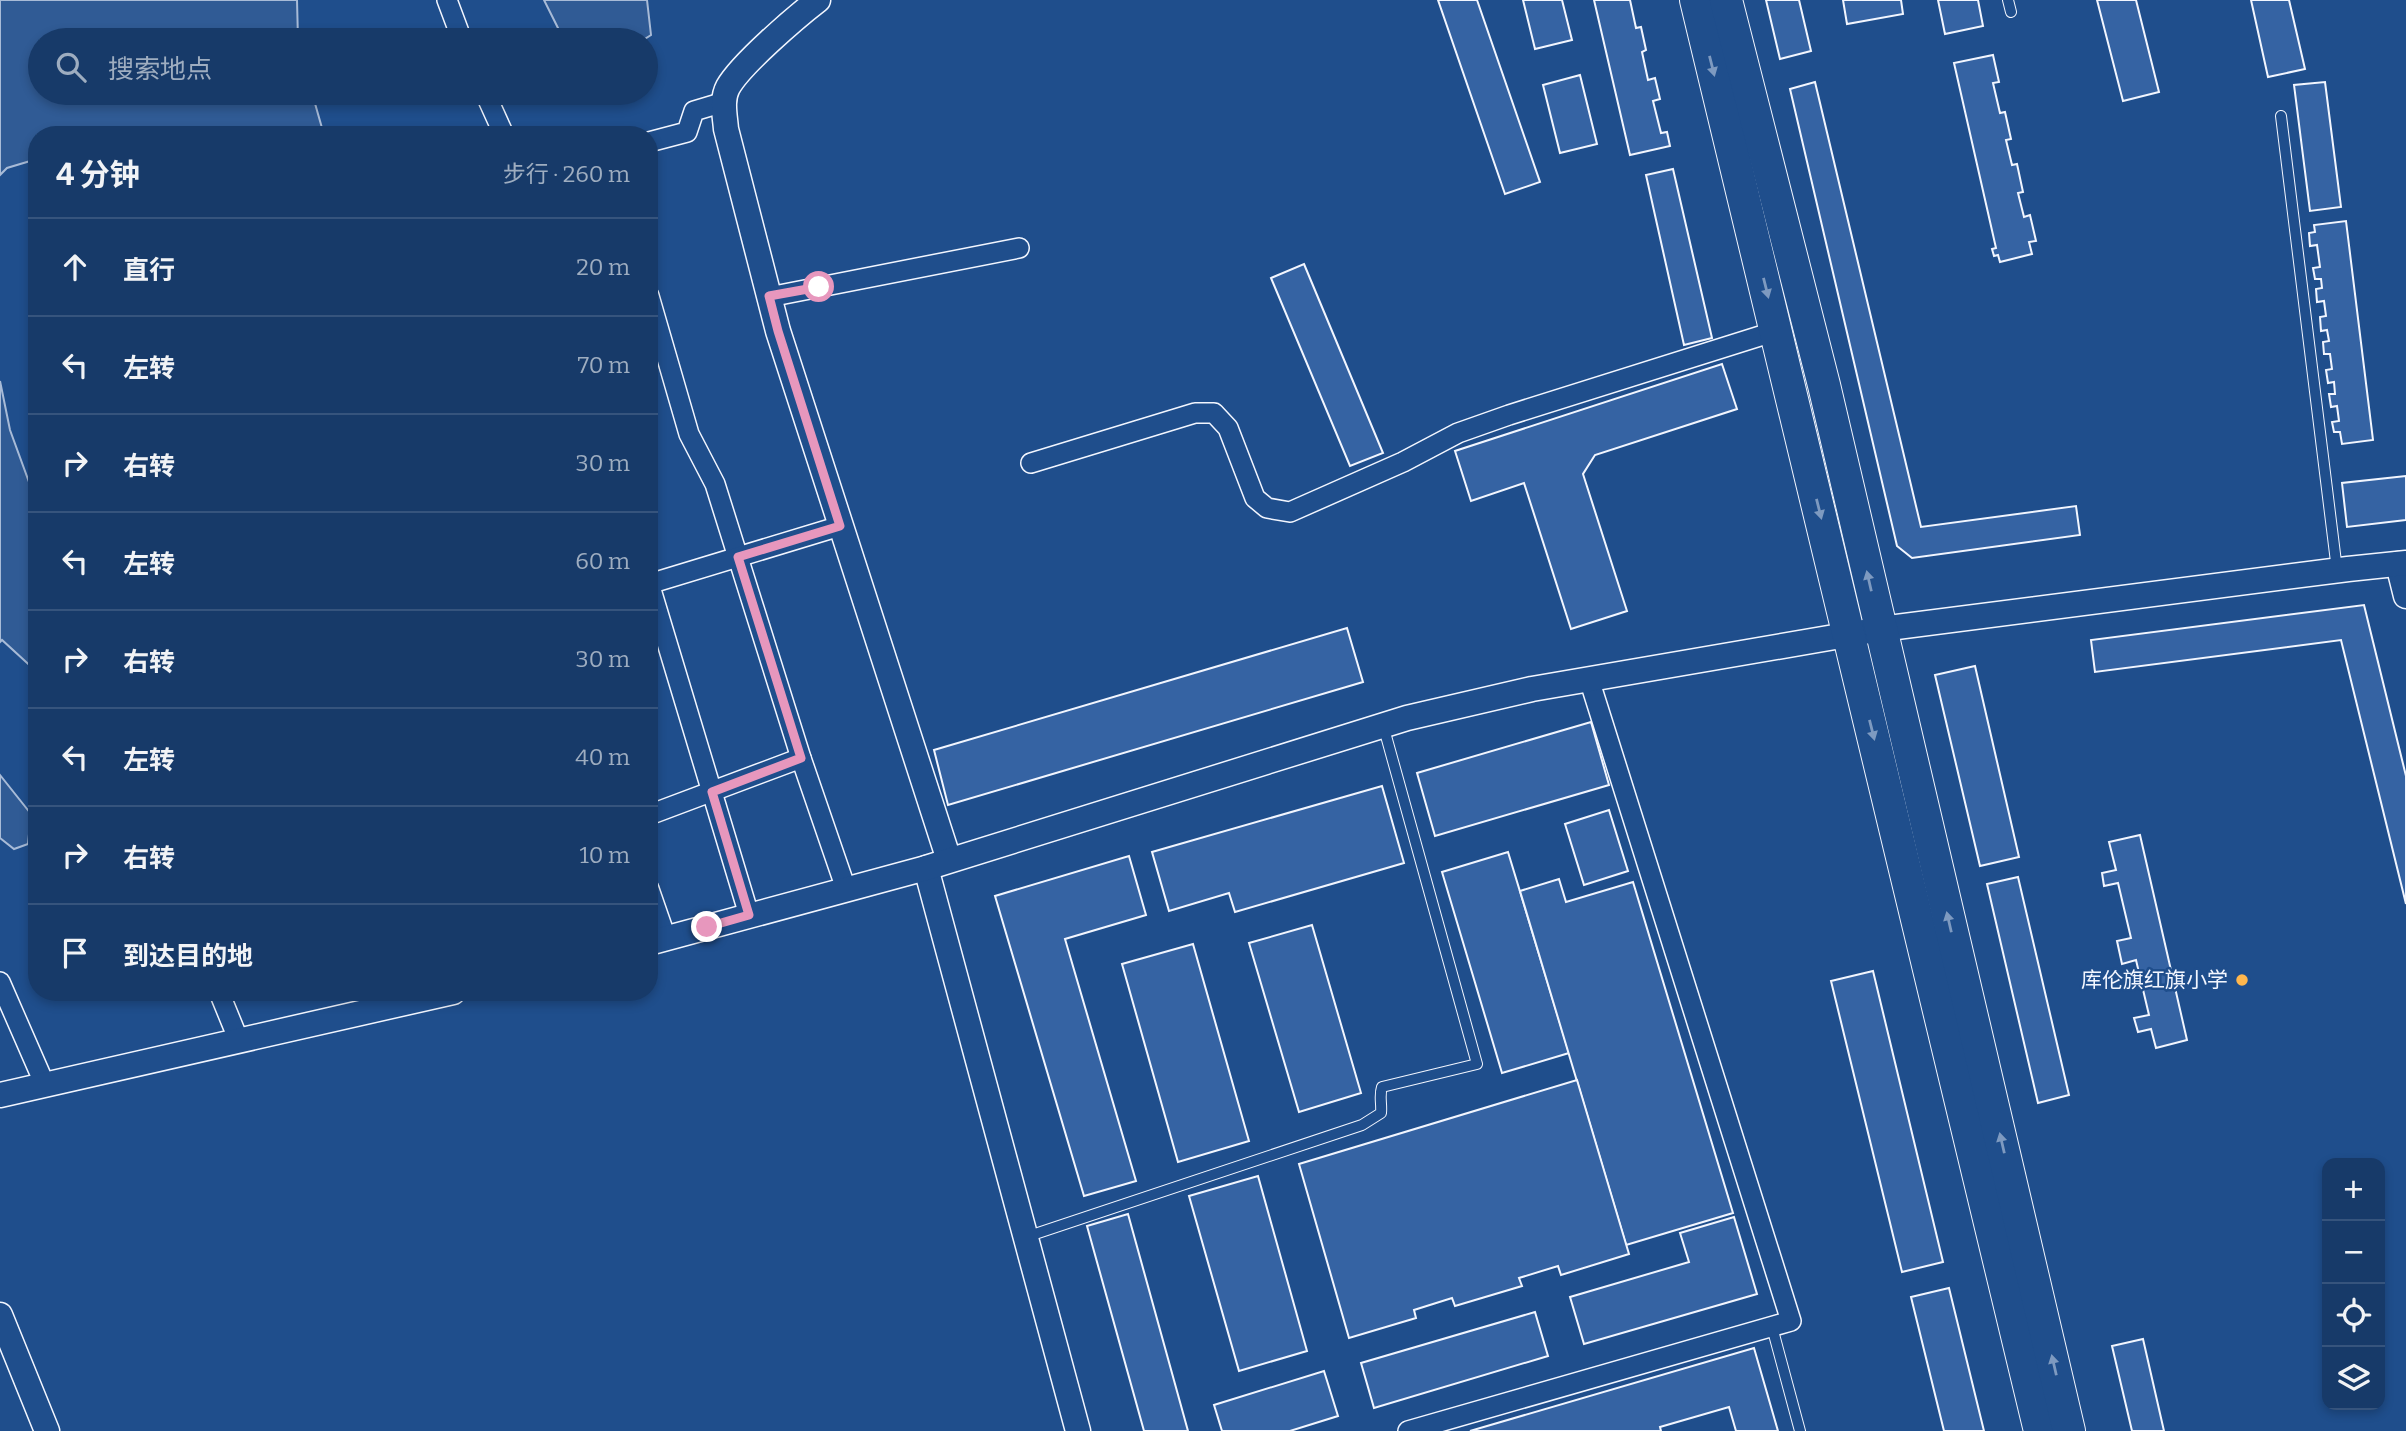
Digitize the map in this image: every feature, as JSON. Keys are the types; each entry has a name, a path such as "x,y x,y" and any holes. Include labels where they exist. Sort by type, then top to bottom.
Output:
{"main road":[{"path":"1696,0 2040,1431"},
{"path":"1726,0 1824,385 2069,1431"}],"street":[{"path":"447,0 458,28"},
{"path":"818,0 748,63 728,87 724,102 726,130 778,331 840,526 937,864 1025,1237 1078,1431"},
{"path":"658,140 687,132 694,111 724,102"},
{"path":"490,105 500,126"},
{"path":"769,296 1019,248"},
{"path":"658,327 689,433 715,484 801,758 846,889"},
{"path":"1031,463 1195,413 1214,413 1228,428 1255,498 1266,508 1290,512 1403,462 1458,433 1776,331"},
{"path":"658,581 840,526"},
{"path":"658,941 937,864 1383,725 1461,704 1589,679 1881,629 2337,570 2402,564 2406,596"},
{"path":"658,614 749,915"},
{"path":"1408,1431 1791,1321 1589,679"},
{"path":"658,812 801,758"},
{"path":"0,982 45,1085"},
{"path":"223,1001 239,1041"},
{"path":"0,1095 414,1001"},
{"path":"0,1315 47,1431"}],"lane":[{"path":"2008,0 2011,12"},
{"path":"2281,116 2337,570"},
{"path":"1025,1237 1362,1125 1381,1113 1382,1087 1477,1064 1383,725"},
{"path":"1772,1326 1800,1431"}],"shaded area":[{"path":"0,0 297,0 298,28 28,28 28,105 315,105 321,126 28,126 28,162 7,168 0,175"},
{"path":"544,0 647,0 650,28 558,28"},
{"path":"0,381 10,430 28,479 28,664 2,640 0,642"},
{"path":"0,775 28,810 28,844 14,849 0,838"}],"building":[{"path":"1438,0 1477,0 1540,182 1505,194"},
{"path":"1523,0 1562,0 1572,40 1535,49"},
{"path":"1594,0 1630,0 1636,28 1641,27 1646,50 1642,52 1648,80 1655,78 1660,99 1653,101 1661,133 1667,132 1670,146 1630,155"},
{"path":"1766,0 1799,0 1811,51 1780,59"},
{"path":"1843,0 1901,0 1903,14 1847,24"},
{"path":"1938,0 1978,0 1983,26 1945,34"},
{"path":"2097,0 2136,0 2159,92 2123,101"},
{"path":"2251,0 2289,0 2305,69 2268,77"},
{"path":"1993,55 1999,82 1993,83 2000,113 2005,112 2011,139 2006,140 2012,165 2017,164 2023,192 2018,193 2024,217 2030,215 2036,241 2029,242 2032,254 2000,262 1992,249 1996,248 1954,63"},
{"path":"1580,75 1597,144 1560,153 1543,85"},
{"path":"1815,82 1921,527 2076,506 2080,535 1912,558 1897,546 1790,89"},
{"path":"2325,82 2341,207 2310,211 2294,85"},
{"path":"1673,169 1712,338 1684,345 1646,175"},
{"path":"2346,221 2373,440 2342,444 2340,432 2334,432 2332,422 2339,421 2337,406 2331,407 2329,394 2335,394 2334,382 2328,383 2326,370 2332,369 2330,354 2324,354 2323,342 2329,341 2327,330 2321,331 2320,317 2326,316 2324,301 2317,302 2316,289 2322,288 2321,279 2315,279 2313,268 2320,267 2317,245 2310,246 2309,233 2315,232 2314,225"},
{"path":"1304,264 1383,453 1350,466 1271,278"},
{"path":"1722,364 1737,409 1595,455 1583,474 1627,611 1571,629 1524,483 1471,501 1455,451"},
{"path":"2406,476 2406,520 2347,527 2342,483"},
{"path":"2364,605 2406,776 2406,904 2341,640 2095,672 2091,640"},
{"path":"1347,628 1363,682 948,805 934,750"},
{"path":"1975,666 2019,857 1980,866 1935,675"},
{"path":"1591,722 1609,785 1435,836 1417,773"},
{"path":"1382,786 1404,863 1235,912 1229,893 1169,911 1152,852"},
{"path":"1609,810 1628,871 1584,885 1565,824"},
{"path":"2140,835 2187,1040 2156,1048 2151,1029 2138,1032 2134,1018 2149,1015 2136,960 2122,964 2117,941 2131,938 2118,883 2104,886 2102,873 2116,870 2109,842"},
{"path":"1508,852 1569,1053 1502,1073 1442,872"},
{"path":"1129,856 1146,915 1065,939 1136,1181 1084,1196 995,896"},
{"path":"2018,877 2069,1095 2038,1103 1987,884"},
{"path":"1559,879 1566,902 1633,882 1733,1213 1626,1245 1520,891"},
{"path":"1312,925 1361,1093 1299,1112 1249,943"},
{"path":"1193,944 1249,1141 1178,1162 1122,964"},
{"path":"1873,971 1943,1262 1902,1272 1831,981"},
{"path":"1577,1080 1629,1254 1561,1275 1558,1266 1519,1278 1522,1286 1455,1306 1452,1298 1414,1310 1416,1318 1349,1338 1299,1164"},
{"path":"1258,1176 1307,1351 1239,1371 1189,1196"},
{"path":"1128,1214 1188,1431 1144,1431 1087,1226"},
{"path":"1734,1217 1757,1294 1584,1344 1570,1297 1689,1262 1680,1233"},
{"path":"1949,1288 1984,1431 1944,1431 1911,1297"},
{"path":"1535,1312 1548,1356 1374,1408 1361,1363"},
{"path":"2143,1339 2164,1431 2132,1431 2112,1346"},
{"path":"1754,1348 1778,1431 1736,1431 1729,1407 1660,1427 1661,1431 1470,1431"},
{"path":"1324,1371 1338,1416 1290,1431 1222,1431 1214,1405"}],"place":[{"name":"库伦旗红旗小学","path":"2242,980"}],"route":[{"path":"707,927 749,915 712,792 801,758 738,557 840,526 769,296 819,287"}]}
